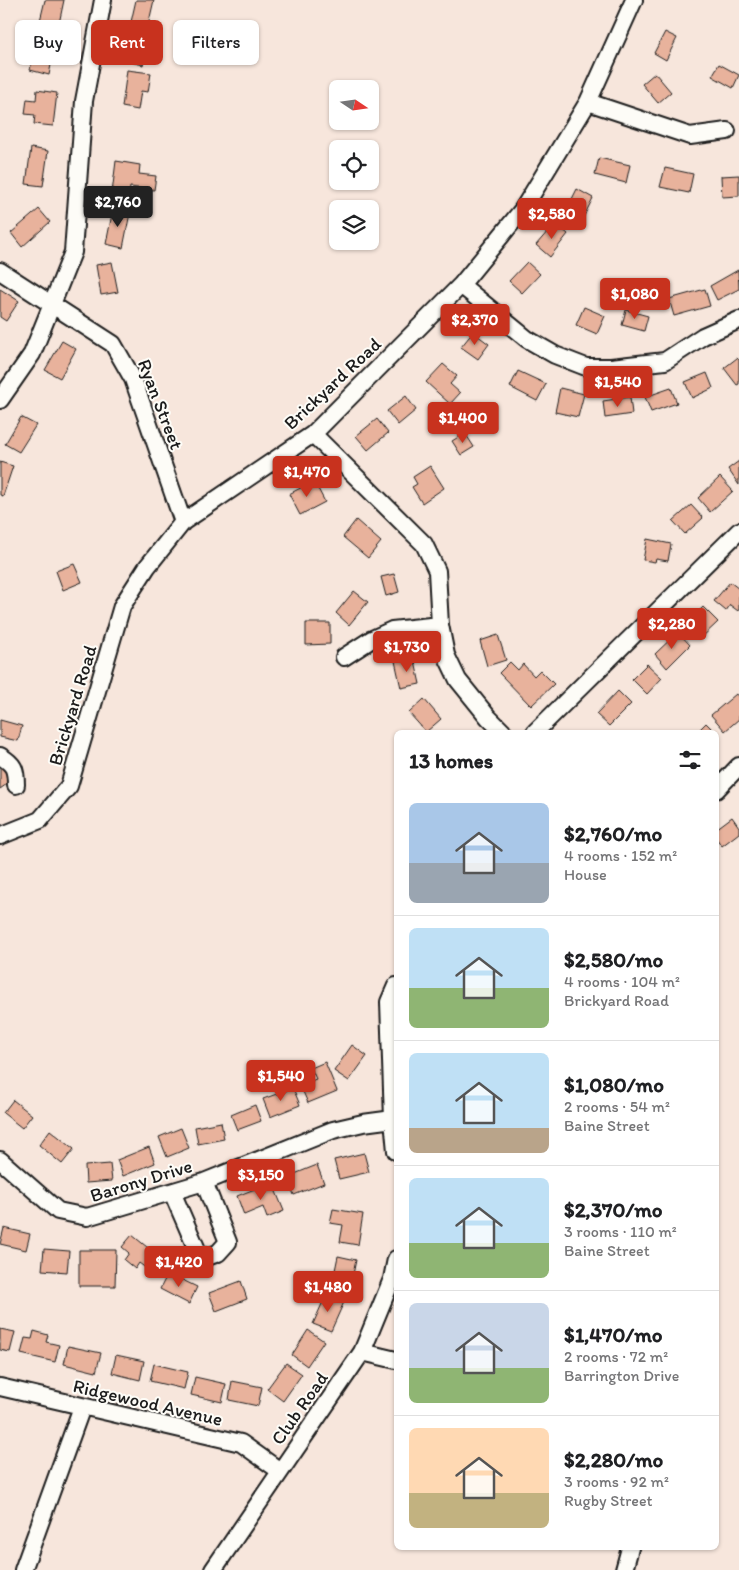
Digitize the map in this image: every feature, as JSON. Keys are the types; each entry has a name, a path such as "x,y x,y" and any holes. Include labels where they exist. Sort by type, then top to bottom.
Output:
{"street":[{"path":"0,400 32,354 72,252 84,101 103,0"},
{"name":"Brickyard Road","path":"0,836 40,820 68,786 122,606 147,567 183,522 313,434 461,285 523,209 588,102 634,0"},
{"path":"588,102 690,136 727,131"},
{"name":"Ryan Street","path":"0,271 113,344 133,379 183,522"},
{"path":"461,285 527,339 555,355 586,367 611,367 665,361 703,336 739,320"},
{"path":"313,434 424,544 437,571 440,625 446,655 458,680 501,730"},
{"path":"537,730 739,531"},
{"path":"344,657 372,639 392,630 440,625"},
{"path":"0,756 11,762 16,775 16,785"},
{"path":"719,787 739,766"},
{"path":"394,991 389,1002 394,1130"},
{"name":"Barony Drive","path":"0,1161 58,1211 87,1217 204,1182 333,1130 393,1119"},
{"path":"172,1192 198,1252 207,1257 218,1253 228,1242 204,1182"},
{"name":"Club Road","path":"213,1570 362,1352 392,1279 394,1269"},
{"path":"362,1352 394,1360"},
{"name":"Ridgewood Avenue","path":"0,1387 241,1443 280,1471"},
{"path":"23,1570 82,1407"},
{"path":"624,1570 629,1550"}],"building":[{"path":"45,0 64,0 60,20 40,20"},
{"path":"136,0 154,0 149,20 131,20"},
{"path":"665,32 677,38 666,60 654,53"},
{"path":"719,64 739,75 733,88 712,76"},
{"path":"31,65 51,65 49,75 30,70"},
{"path":"127,70 151,73 148,92 141,91 138,110 122,107"},
{"path":"655,73 671,92 658,103 642,84"},
{"path":"37,90 57,93 53,126 34,124 35,115 25,114 27,99 36,100"},
{"path":"31,148 48,151 43,186 26,184"},
{"path":"599,158 630,165 626,183 595,175"},
{"path":"116,161 140,165 139,174 156,176 154,190 130,187 129,195 112,193"},
{"path":"665,168 693,174 689,193 660,187"},
{"path":"739,175 739,196 722,197 721,176"},
{"path":"577,189 593,198 583,218 567,209"},
{"path":"39,209 50,222 22,247 11,233"},
{"path":"113,209 130,213 123,248 106,244"},
{"path":"555,223 568,234 550,257 536,245"},
{"path":"112,262 118,292 101,295 96,265"},
{"path":"527,262 540,274 522,293 509,281"},
{"path":"738,270 739,289 717,300 710,286"},
{"path":"0,289 19,301 6,321 0,317"},
{"path":"705,289 710,306 674,316 669,299"},
{"path":"584,307 605,316 597,334 576,325"},
{"path":"626,310 648,316 644,331 622,325"},
{"path":"473,332 489,344 478,359 461,347"},
{"path":"62,341 76,349 60,378 45,370"},
{"path":"737,358 739,360 739,384 737,385 724,368"},
{"path":"443,364 457,376 450,384 460,393 450,404 426,382"},
{"path":"518,371 546,384 537,401 510,387"},
{"path":"707,373 713,388 692,398 685,382"},
{"path":"560,388 584,394 578,417 555,412"},
{"path":"671,388 677,403 651,412 645,397"},
{"path":"406,396 416,410 398,425 387,411"},
{"path":"630,397 632,414 605,418 603,401"},
{"path":"21,417 36,425 19,452 5,444"},
{"path":"377,419 388,433 368,450 356,436"},
{"path":"465,433 474,447 461,455 452,441"},
{"path":"739,461 739,485 728,469"},
{"path":"0,462 13,466 3,496 0,495"},
{"path":"430,466 444,488 422,503 412,487 417,484 413,477"},
{"path":"720,477 733,491 710,512 698,498"},
{"path":"314,481 325,502 300,515 289,494"},
{"path":"691,505 703,518 685,534 673,521"},
{"path":"356,520 381,542 368,558 343,537"},
{"path":"647,539 671,544 668,561 656,559 655,562 643,560"},
{"path":"74,564 82,582 63,590 56,571"},
{"path":"394,574 399,592 386,596 381,577"},
{"path":"730,582 739,589 738,611 730,605 726,611 714,601"},
{"path":"354,591 368,602 349,625 336,613"},
{"path":"703,607 718,622 700,639 686,624"},
{"path":"306,623 330,623 330,644 306,645"},
{"path":"678,632 690,645 667,668 655,654"},
{"path":"498,635 506,660 487,666 480,641"},
{"path":"414,657 420,684 401,688 395,661"},
{"path":"510,662 518,670 523,664 534,676 540,670 554,684 531,706 499,673"},
{"path":"647,664 662,678 647,694 632,679"},
{"path":"618,691 631,704 609,726 596,714"},
{"path":"736,694 739,698 739,719 725,731 711,715"},
{"path":"424,699 441,719 428,730 424,730 409,713"},
{"path":"0,720 22,726 18,741 0,737"},
{"path":"706,723 713,730 699,730"},
{"path":"0,760 14,779 0,789"},
{"path":"732,817 739,827 739,833 722,846 719,842 719,827"},
{"path":"352,1045 367,1056 349,1081 334,1071"},
{"path":"325,1062 337,1091 308,1103 300,1085 316,1079 311,1068"},
{"path":"293,1088 300,1105 270,1117 263,1099"},
{"path":"13,1100 32,1115 22,1128 3,1113"},
{"path":"255,1105 261,1121 237,1130 231,1115"},
{"path":"221,1122 224,1139 198,1144 195,1127"},
{"path":"181,1128 189,1148 167,1157 159,1137"},
{"path":"50,1130 74,1149 62,1164 39,1145"},
{"path":"149,1147 155,1163 123,1176 117,1160"},
{"path":"364,1153 369,1172 339,1179 334,1160"},
{"path":"110,1164 112,1181 86,1183 85,1166"},
{"path":"317,1165 324,1183 294,1195 287,1177"},
{"path":"272,1182 284,1211 267,1218 263,1207 244,1215 237,1196"},
{"path":"333,1209 363,1214 358,1245 340,1242 343,1225 330,1223"},
{"path":"4,1228 30,1234 26,1250 0,1244"},
{"path":"132,1235 157,1255 147,1269 139,1263 135,1269 124,1260 129,1253 122,1247"},
{"path":"44,1249 69,1251 67,1272 42,1270"},
{"path":"79,1250 116,1250 115,1286 79,1286"},
{"path":"338,1256 356,1260 350,1289 332,1285"},
{"path":"168,1273 197,1287 189,1304 160,1289"},
{"path":"241,1281 247,1299 216,1311 209,1293"},
{"path":"326,1295 344,1302 331,1331 313,1324"},
{"path":"0,1329 15,1332 10,1352 0,1350"},
{"path":"308,1330 324,1341 307,1366 292,1355"},
{"path":"34,1331 48,1335 46,1342 59,1345 55,1362 21,1354 25,1338 32,1339"},
{"path":"68,1346 101,1353 96,1372 64,1364"},
{"path":"116,1355 144,1361 140,1380 112,1373"},
{"path":"286,1363 302,1374 283,1401 267,1389"},
{"path":"154,1364 188,1372 184,1389 150,1381"},
{"path":"195,1377 226,1384 222,1402 191,1395"},
{"path":"232,1381 262,1387 258,1406 229,1400"}]}
